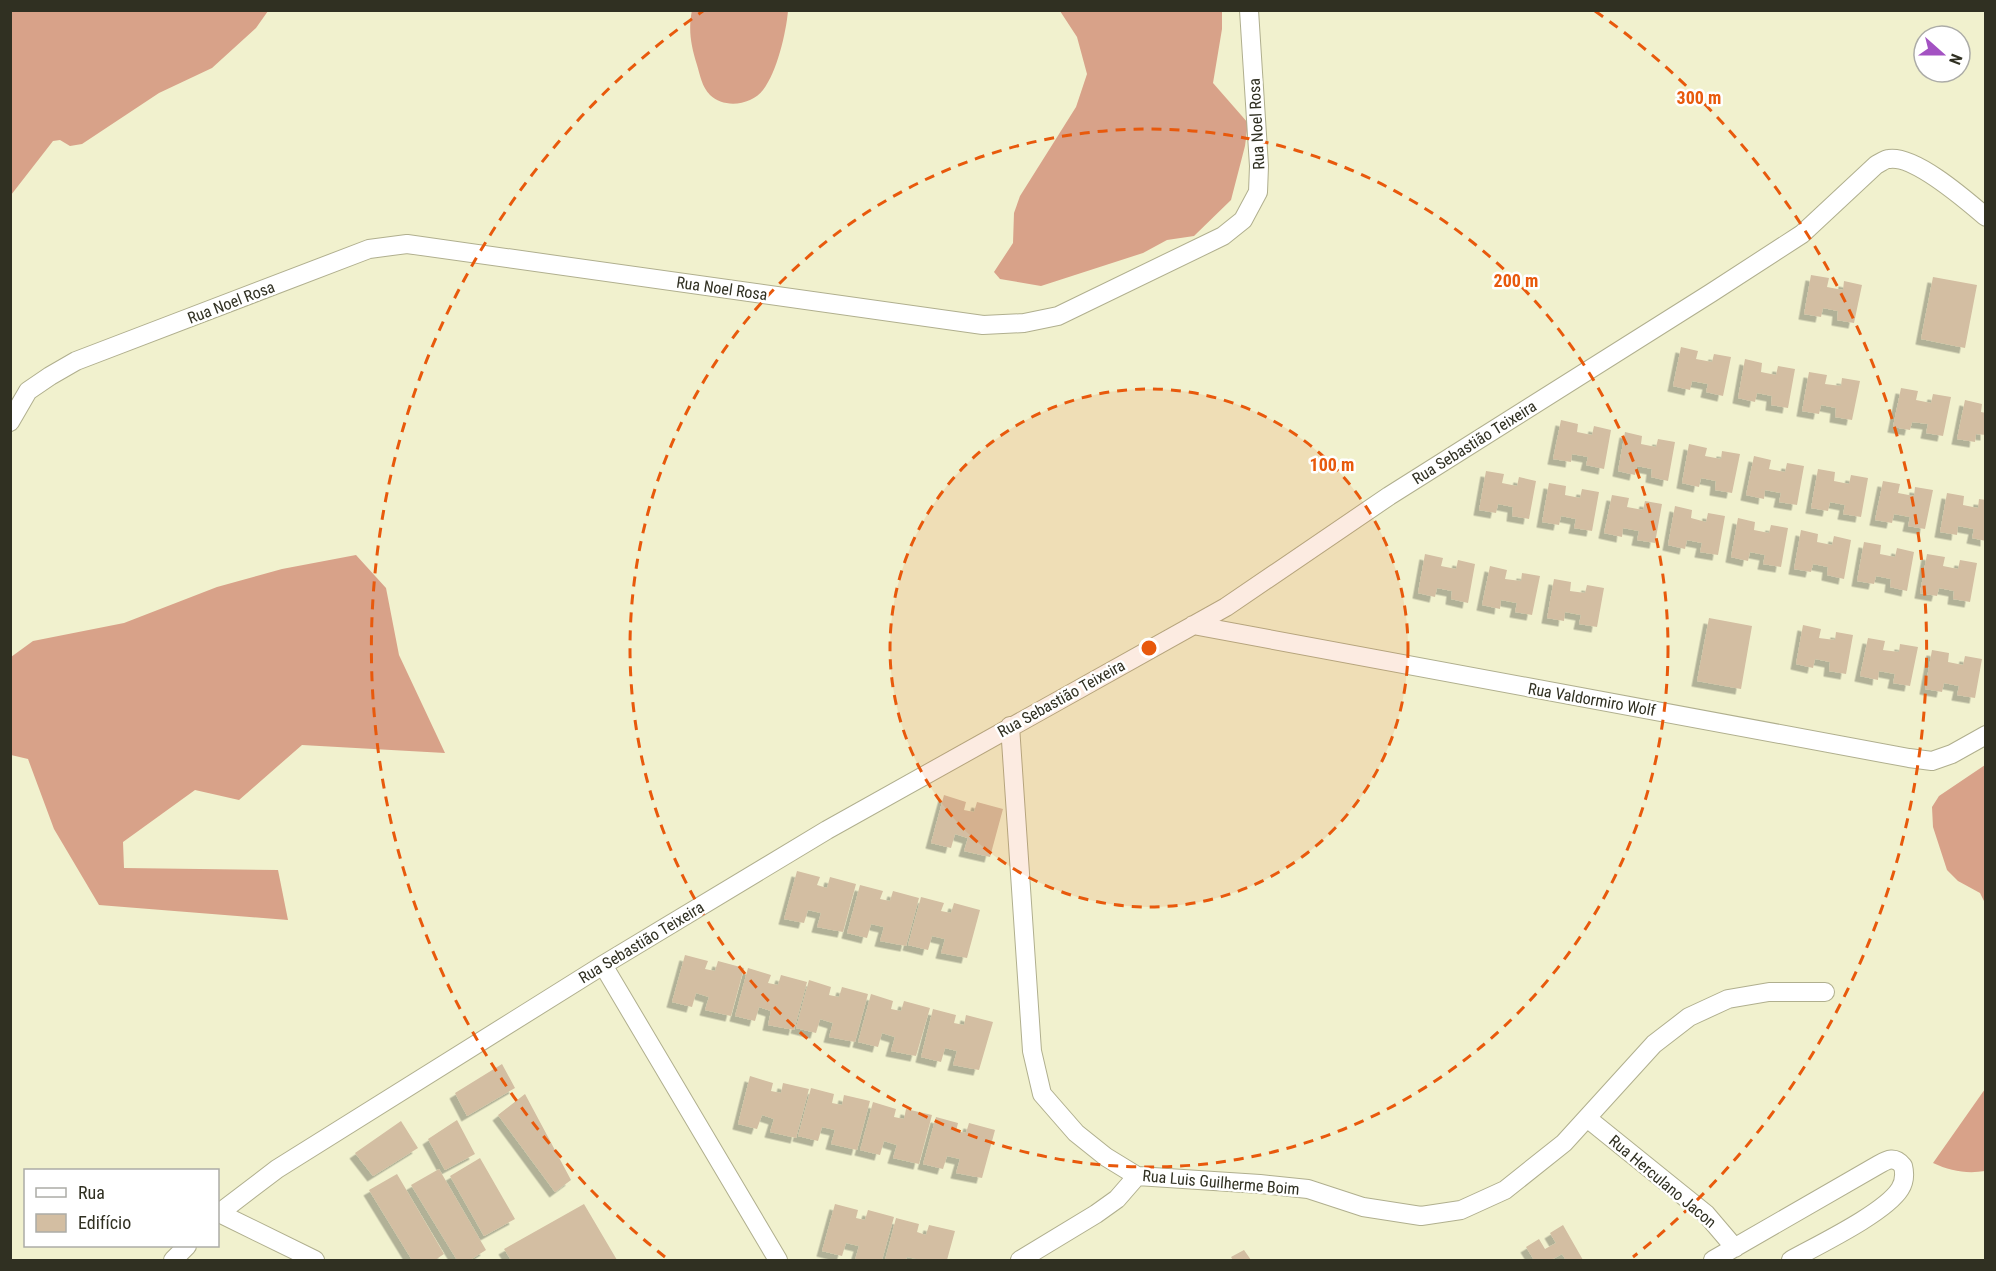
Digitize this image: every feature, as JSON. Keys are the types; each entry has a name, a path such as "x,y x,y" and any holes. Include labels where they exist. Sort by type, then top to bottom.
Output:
{"street":[{"name":"Rua Noel Rosa","path":"10,422 28,391 76,361 369,249 407,244 983,325 1024,323 1059,316 1223,236 1243,220 1258,192 1259,166 1249,10"},
{"name":"Rua Sebastião Teixeira","path":"219,1212 277,1169 603,965 827,830 1226,607 1389,496 1802,234 1876,165 1888,159 1914,164 1986,217"},
{"name":"Rua Valdormiro Wolf","path":"1193,625 1909,758 1932,761 1986,735"},
{"name":"Rua Luis Guilherme Boim","path":"1010,726 1032,1051 1042,1094 1076,1133 1106,1157 1137,1176 1308,1189 1364,1207 1421,1216 1461,1210 1505,1190 1564,1143 1654,1044 1689,1017 1728,999 1769,992 1825,992"},
{"path":"603,965 778,1260"},
{"name":"Rua Herculano Jacon","path":"1587,1118 1706,1214 1735,1248"},
{"path":"1713,1260 1889,1159 1898,1161 1903,1166 1904,1181 1900,1190 1891,1199 1874,1213 1791,1260"},
{"path":"1020,1260 1117,1199 1137,1176"},
{"path":"219,1213 315,1260"},
{"path":"173,1260 185,1247"}],"shaded area":[{"path":"11,10 268,11 256,28 212,68 159,93 82,144 70,146 60,140 53,141 11,195"},
{"path":"692,10 788,11 777,63 768,82 758,95 745,102 730,104 716,99 707,92 692,45 690,24"},
{"path":"1060,11 1222,11 1222,29 1213,83 1248,123 1245,146 1231,200 1194,236 1167,240 1143,253 1041,286 1000,279 994,272 1013,243 1014,213 1020,196 1076,107 1087,74 1077,37"},
{"path":"356,555 386,588 399,655 445,753 302,745 239,800 195,790 123,842 124,868 278,870 288,920 99,905 54,829 28,759 11,755 11,657 33,641 124,623 217,587 282,569"},
{"path":"1985,765 1985,903 1980,893 1958,881 1947,870 1933,827 1932,807 1939,796"},
{"path":"1985,1089 1985,1171 1959,1171 1933,1163"}],"building":[{"path":"1811,275 1829,278 1827,287 1843,290 1844,281 1862,285 1854,323 1837,320 1838,311 1823,308 1821,317 1804,314"},
{"path":"1933,277 1977,285 1965,348 1921,339"},
{"path":"1681,347 1698,351 1696,359 1712,362 1714,354 1731,357 1723,396 1706,392 1708,384 1692,381 1690,390 1673,386"},
{"path":"1745,359 1762,363 1761,372 1776,375 1778,366 1795,369 1788,408 1771,405 1772,396 1757,393 1755,402 1738,398"},
{"path":"1809,372 1827,375 1825,384 1841,386 1842,378 1860,381 1852,420 1835,417 1836,408 1821,405 1819,414 1802,411"},
{"path":"1901,388 1918,391 1916,400 1931,403 1933,394 1951,397 1943,436 1926,433 1928,424 1912,422 1910,430 1893,427"},
{"path":"1965,400 1982,404 1981,412 1986,413 1986,435 1976,434 1975,442 1957,439"},
{"path":"1561,420 1578,424 1577,432 1592,435 1594,426 1611,430 1604,469 1586,465 1588,457 1572,454 1571,462 1553,459"},
{"path":"1625,432 1642,436 1641,444 1656,447 1658,439 1675,442 1668,481 1651,477 1652,469 1637,466 1635,475 1618,471"},
{"path":"1689,444 1707,448 1705,456 1721,459 1722,451 1740,454 1732,493 1715,490 1716,481 1701,478 1699,487 1682,483"},
{"path":"1754,456 1771,460 1769,469 1785,472 1787,463 1804,466 1797,505 1779,502 1781,493 1765,490 1764,499 1746,495"},
{"path":"1818,469 1835,472 1834,481 1849,484 1851,475 1868,478 1861,517 1843,514 1845,505 1830,502 1828,511 1811,508"},
{"path":"1486,471 1504,474 1502,483 1517,486 1519,477 1536,481 1529,519 1512,516 1513,507 1498,504 1496,513 1479,510"},
{"path":"1883,481 1900,484 1898,493 1914,496 1915,487 1933,490 1925,529 1908,526 1910,517 1894,514 1892,523 1875,520"},
{"path":"1549,483 1566,486 1565,495 1580,498 1582,489 1599,492 1592,531 1574,528 1576,519 1561,516 1559,525 1542,522"},
{"path":"1947,493 1964,496 1963,505 1978,508 1979,499 1986,500 1986,541 1972,538 1974,529 1958,526 1957,535 1940,532"},
{"path":"1612,495 1629,498 1627,507 1643,510 1645,501 1662,504 1655,543 1637,540 1639,531 1623,528 1622,537 1604,533"},
{"path":"1675,506 1692,510 1691,518 1706,522 1708,513 1725,516 1718,555 1700,552 1702,543 1687,540 1685,549 1668,545"},
{"path":"1738,518 1755,522 1754,530 1769,533 1771,525 1788,528 1781,567 1763,564 1765,555 1750,552 1748,561 1731,557"},
{"path":"1801,530 1818,534 1817,542 1832,545 1834,536 1851,540 1844,579 1827,575 1828,567 1813,564 1811,572 1794,569"},
{"path":"1864,542 1881,545 1880,554 1895,557 1897,548 1914,552 1907,591 1890,587 1891,579 1876,576 1874,584 1857,581"},
{"path":"1425,554 1443,558 1441,566 1456,569 1458,560 1475,564 1468,603 1451,599 1452,591 1437,588 1435,597 1418,593"},
{"path":"1927,554 1945,557 1943,566 1958,569 1960,560 1977,563 1970,602 1953,599 1954,591 1939,588 1937,596 1920,593"},
{"path":"1490,566 1507,570 1505,579 1521,581 1522,573 1540,576 1532,615 1515,612 1517,603 1501,600 1500,609 1482,605"},
{"path":"1554,579 1571,582 1570,591 1585,593 1587,585 1604,588 1597,627 1579,624 1581,615 1565,612 1564,621 1547,618"},
{"path":"1709,618 1752,626 1741,689 1697,681"},
{"path":"1803,625 1821,629 1819,638 1835,640 1836,632 1853,635 1846,674 1829,671 1830,662 1815,659 1813,668 1796,664"},
{"path":"1868,638 1885,641 1883,650 1899,652 1900,644 1918,647 1910,686 1893,683 1895,674 1879,671 1878,680 1860,676"},
{"path":"1932,650 1949,653 1948,662 1963,665 1965,656 1982,659 1975,698 1957,695 1959,686 1944,683 1942,692 1925,689"},
{"path":"944,795 966,802 964,810 974,812 977,802 1003,809 990,857 964,851 968,838 955,834 951,848 931,843"},
{"path":"797,871 820,877 817,885 827,888 830,877 856,884 843,932 817,927 821,913 808,910 804,923 784,919"},
{"path":"860,885 883,891 880,899 890,901 893,891 919,898 906,946 880,941 884,927 871,924 867,938 847,933"},
{"path":"921,897 944,903 941,911 951,913 954,903 980,910 967,958 941,953 945,939 932,936 928,950 908,945"},
{"path":"685,955 708,961 705,969 715,971 718,961 744,968 731,1016 705,1010 709,997 696,993 692,1007 672,1002"},
{"path":"748,968 771,975 768,983 778,985 781,975 807,982 794,1030 768,1025 771,1011 759,1007 755,1021 735,1016"},
{"path":"809,980 831,987 829,995 839,997 842,987 868,994 855,1042 829,1037 833,1023 820,1019 816,1033 796,1028"},
{"path":"871,994 893,1001 891,1009 901,1011 904,1001 930,1008 916,1056 891,1051 895,1037 882,1033 878,1047 858,1042"},
{"path":"933,1009 956,1015 954,1023 964,1025 966,1015 993,1022 979,1070 953,1065 957,1051 945,1048 941,1062 921,1057"},
{"path":"502,1064 515,1088 467,1116 455,1093"},
{"path":"750,1076 773,1083 771,1091 781,1093 783,1083 809,1089 796,1138 770,1132 774,1119 762,1115 757,1129 738,1124"},
{"path":"811,1088 834,1094 832,1103 842,1105 844,1095 870,1101 857,1150 831,1144 835,1130 822,1127 818,1141 798,1136"},
{"path":"525,1094 571,1180 555,1192 498,1115"},
{"path":"873,1102 896,1109 894,1117 904,1119 906,1109 932,1115 919,1164 893,1158 897,1145 884,1141 880,1155 860,1150"},
{"path":"936,1117 958,1123 956,1131 966,1133 969,1123 995,1130 982,1178 956,1173 960,1159 947,1156 943,1169 923,1164"},
{"path":"457,1120 475,1154 445,1170 428,1139"},
{"path":"401,1121 418,1148 373,1176 355,1153"},
{"path":"480,1158 515,1219 484,1236 450,1176"},
{"path":"439,1169 486,1250 470,1260 457,1260 411,1185"},
{"path":"397,1174 444,1254 435,1260 412,1260 369,1190"},
{"path":"584,1204 617,1260 511,1260 504,1249"},
{"path":"835,1204 858,1210 856,1218 865,1220 868,1210 894,1217 882,1260 855,1260 859,1246 846,1243 842,1256 822,1251"},
{"path":"896,1218 919,1224 917,1232 926,1235 929,1225 955,1231 947,1260 921,1260 907,1257 906,1260 885,1260"},
{"path":"1563,1225 1583,1260 1566,1260 1562,1254 1551,1260 1534,1260 1526,1247 1539,1239 1545,1249 1556,1243 1550,1233"},
{"path":"1244,1250 1251,1260 1233,1260 1231,1257"}]}
